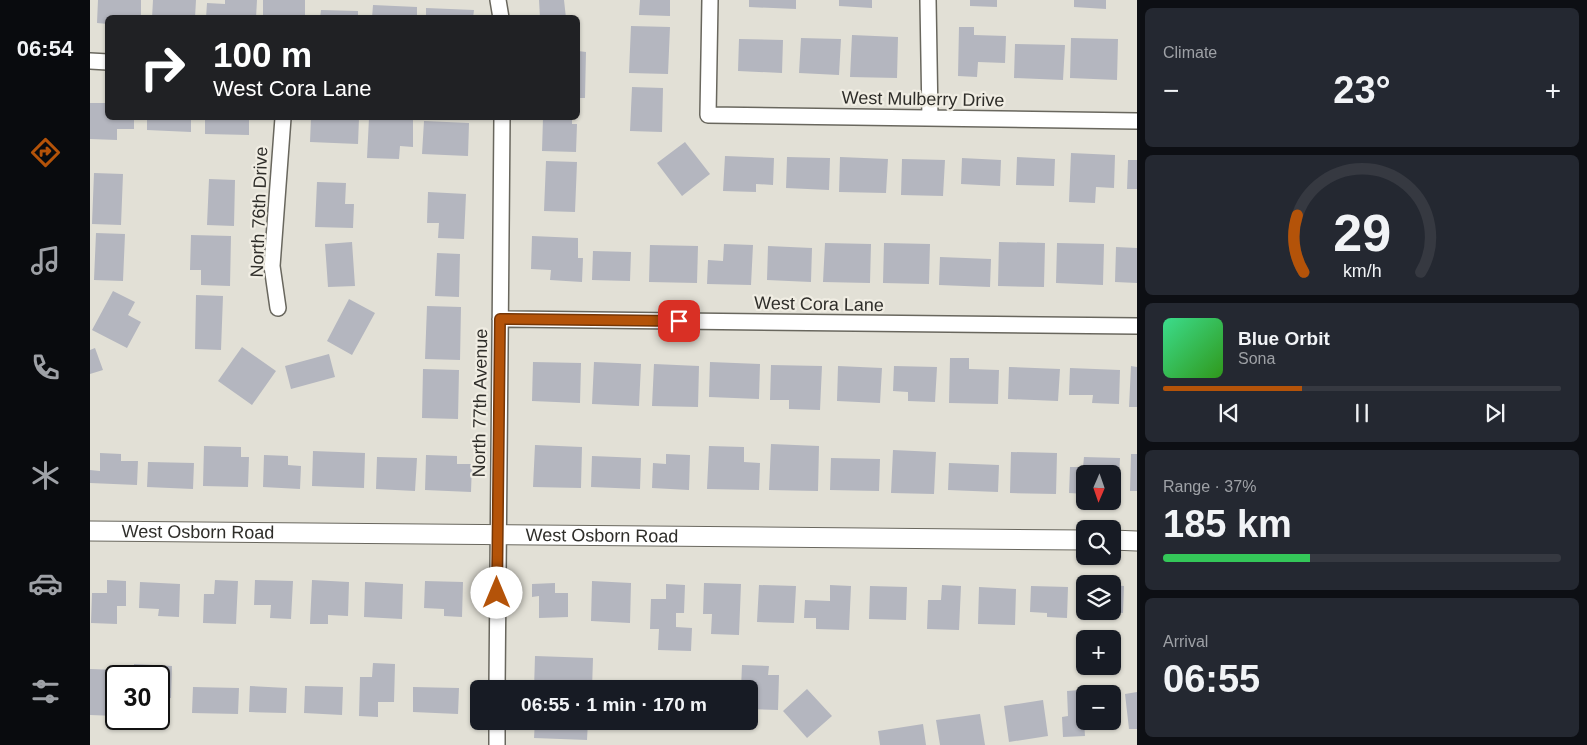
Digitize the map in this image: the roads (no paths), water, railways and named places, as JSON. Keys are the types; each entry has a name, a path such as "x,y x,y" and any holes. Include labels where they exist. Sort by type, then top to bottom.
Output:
{"street":[{"path":"498,0 500,15"},
{"name":"West Mulberry Drive","path":"710,0 708,115 1137,121"},
{"path":"928,0 930,118"},
{"path":"90,61 105,62"},
{"name":"North 76th Drive","path":"278,308 272,266 283,120"},
{"name":"North 77th Avenue","path":"497,680 502,120"},
{"name":"West Cora Lane","path":"500,319 1137,326"},
{"name":"West Osborn Road","path":"90,531 1076,540"},
{"path":"1121,540 1137,541"},
{"path":"497,730 497,745"}]}
